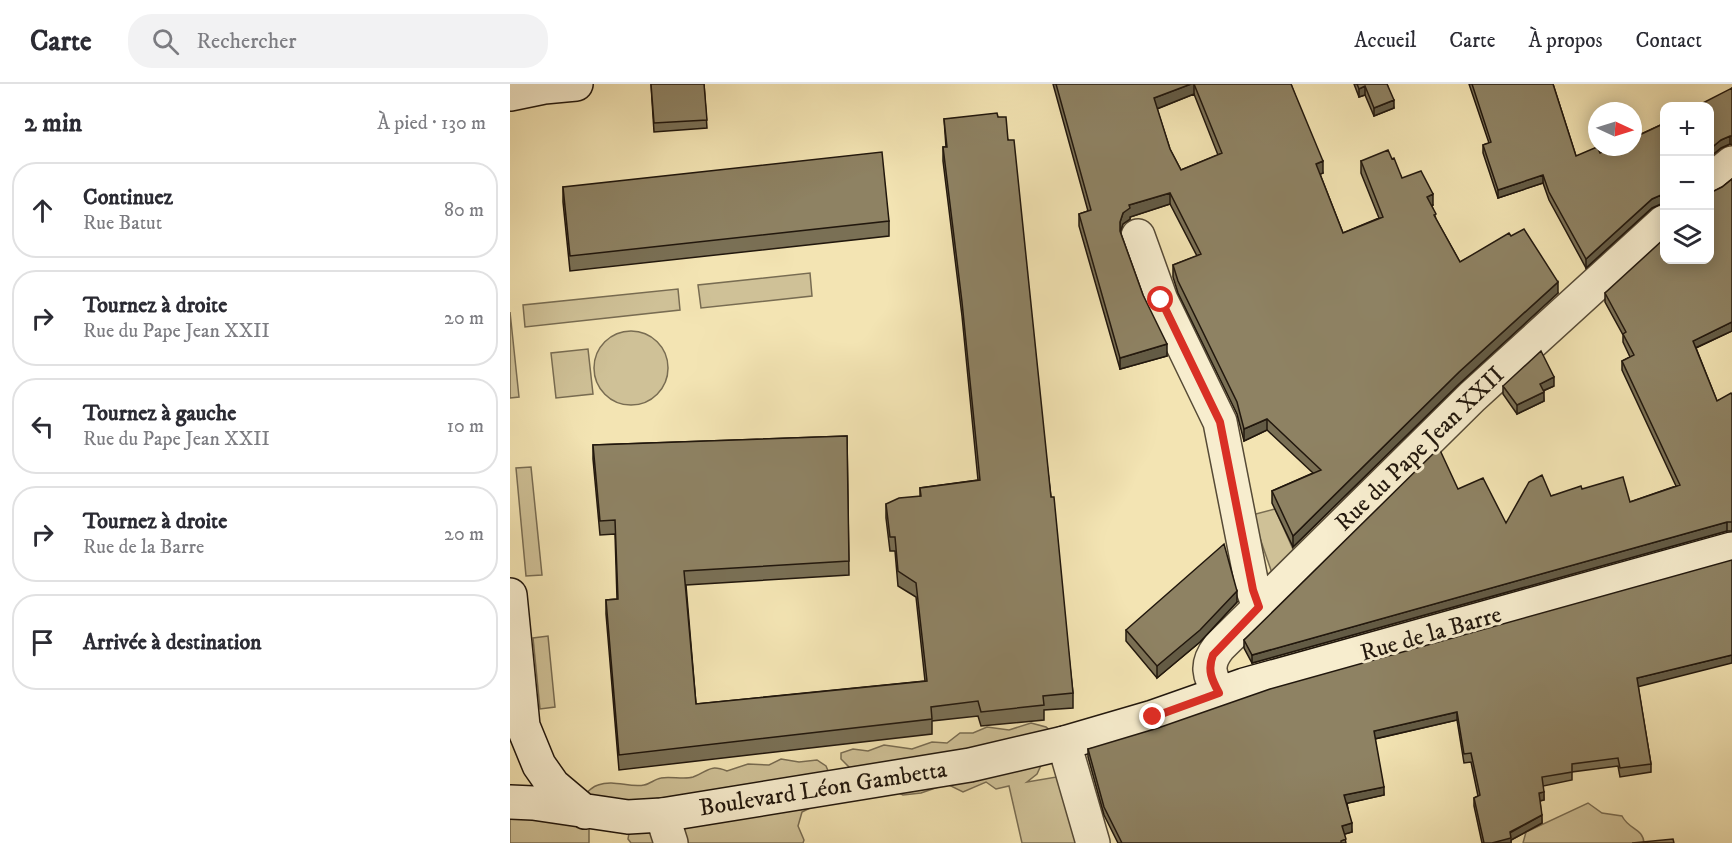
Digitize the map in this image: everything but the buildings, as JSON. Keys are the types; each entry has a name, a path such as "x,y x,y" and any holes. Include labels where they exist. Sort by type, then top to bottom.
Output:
{"main road":[{"path":"510,94 544,87 576,84"},
{"path":"1714,178 1732,163"},
{"name":"Rue du Pape Jean XXII","path":"1219,693 1212,679 1209,664 1213,655 1472,396 1660,227"},
{"path":"1138,236 1161,300 1220,422 1253,590 1259,607"},
{"name":"Rue de la Barre","path":"1131,723 1219,693 1732,549"},
{"path":"510,595 517,740 553,785 585,812"},
{"name":"Boulevard Léon Gambetta","path":"510,802 533,803 627,817 666,829 970,765 1064,743 1131,723"},
{"path":"1064,743 1093,843"}],"shaded area":[{"path":"810,273 812,296 701,308 698,285"},
{"path":"678,289 680,310 525,327 523,305"},
{"path":"510,312 519,397 510,398"},
{"path":"631,331 652,337 662,347 668,368 662,389 652,399 631,405 610,399 600,389 594,368 600,347 610,337"},
{"path":"588,349 593,394 556,398 551,353"},
{"path":"531,467 542,575 526,576 516,468"},
{"path":"1275,509 1297,558 1273,576 1252,515"},
{"path":"548,636 555,707 540,709 533,638"},
{"path":"1031,723 1046,727 1055,735 1037,774 1027,782 1068,775 1085,843 1022,843 1009,786 996,789 986,782 963,792 947,784 921,793 903,795 855,773 841,759 841,753 853,749 868,751 884,745 912,749 932,742 947,743 960,733 973,733 987,727 1009,730"},
{"path":"781,759 799,762 817,760 826,766 833,783 822,802 802,812 798,826 804,840 803,843 631,843 628,839 630,827 584,796 594,787 604,783 644,785 661,778 689,778 713,768 727,771 748,764 769,765"},
{"path":"510,793 589,827 589,843 510,843"},
{"path":"1588,803 1602,813 1622,816 1641,834 1644,843 1523,843 1526,832"}],"route":[{"path":"1153,717 1219,693 1212,679 1209,664 1213,655 1219,646 1259,607 1253,590 1220,422 1161,300"}]}
